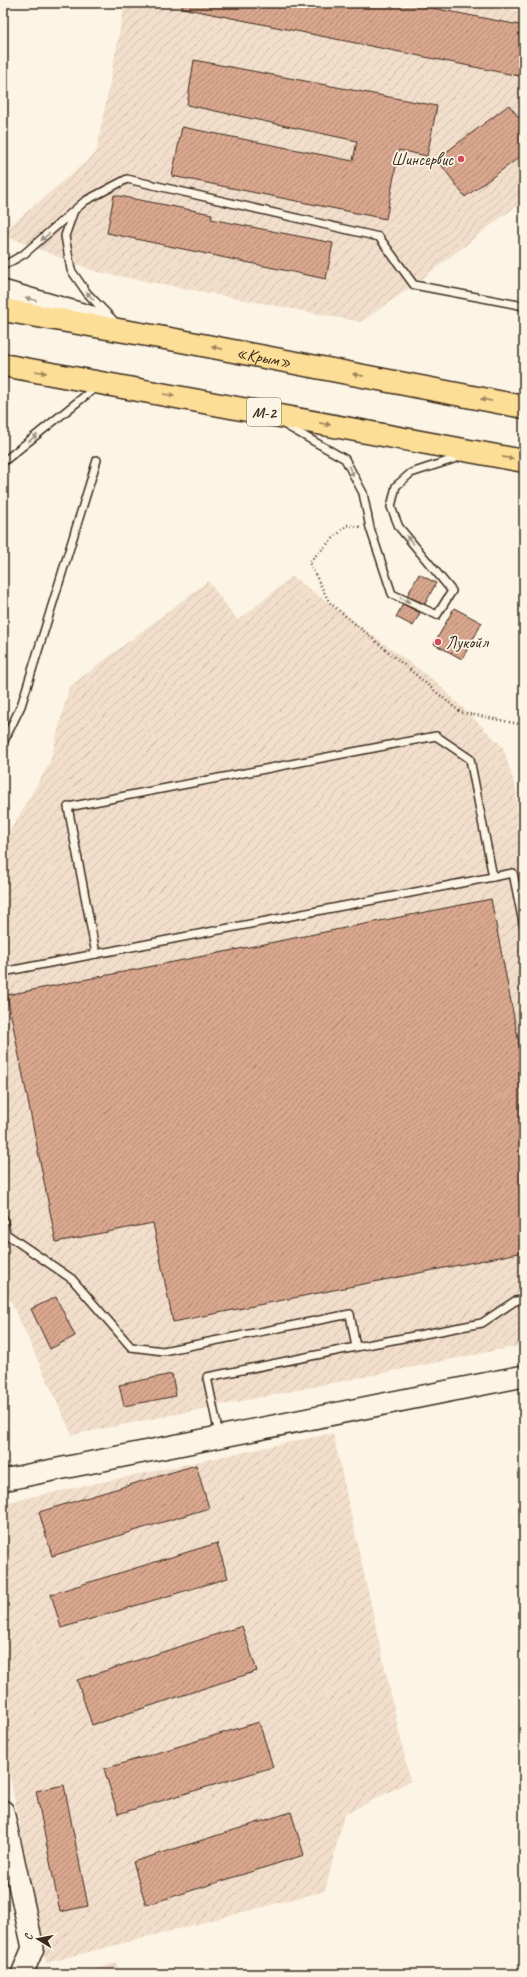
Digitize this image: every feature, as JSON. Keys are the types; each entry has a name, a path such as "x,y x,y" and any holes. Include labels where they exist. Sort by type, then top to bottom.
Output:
{"highway":[{"name":"«Крым»","path":"3,310 176,340 524,407"},
{"name":"М-2","path":"3,365 524,461"}],"street":[{"path":"3,291 176,340"},
{"path":"3,1480 524,1376"},
{"path":"3,1811 32,1948 22,1974"}],"lane":[{"path":"3,266 24,254 85,201 127,179 379,237 414,285 524,306"},
{"path":"74,211 64,236 71,270 87,293 117,324"},
{"path":"3,462 102,383"},
{"path":"262,412 345,459 363,493 370,528 392,594 437,615 452,591 399,527 391,506 396,486 411,473 474,452"},
{"path":"3,743 21,706 97,460"},
{"path":"96,954 68,807 318,758 436,736 459,751 470,759 493,877"},
{"path":"3,972 513,873 524,928"},
{"path":"3,1218 6,1234 72,1279 131,1347 163,1351 350,1314 356,1347"},
{"path":"219,1437 207,1377 482,1322 516,1302 524,1300"}],"path":[{"path":"370,528 347,525 309,562 329,602 460,712 524,725"}],"shaded area":[{"path":"125,3 474,3 524,12 524,200 414,285 361,322 97,272 3,235 3,232 96,153"},
{"path":"292,576 436,682 503,747 516,789 519,857 524,878 524,1345 72,1435 3,1284 3,838 10,831 50,762 69,687 208,581 238,621"},
{"path":"333,1433 410,1781 344,1815 325,1891 46,1963 3,1740 3,1503"},
{"path":"116,1962 120,1974 85,1974"}],"building":[{"path":"182,3 407,3 524,26 524,77 182,8"},
{"path":"194,60 437,106 427,156 399,150 386,219 172,176 182,127 353,161 357,141 187,105"},
{"path":"509,105 524,124 524,154 465,197 437,159"},
{"path":"114,195 212,214 211,219 333,243 326,279 107,233"},
{"path":"419,574 436,583 425,604 407,596"},
{"path":"403,604 420,613 413,626 396,617"},
{"path":"454,608 482,623 462,659 434,644"},
{"path":"491,899 524,1069 524,1252 173,1322 153,1223 56,1242 7,995"},
{"path":"56,1297 75,1336 50,1349 31,1309"},
{"path":"172,1374 176,1396 124,1406 119,1385"},
{"path":"196,1465 209,1508 52,1556 39,1512"},
{"path":"217,1543 228,1578 61,1628 51,1594"},
{"path":"242,1626 257,1671 92,1725 77,1680"},
{"path":"259,1722 273,1767 118,1814 104,1769"},
{"path":"64,1785 88,1906 60,1912 36,1791"},
{"path":"291,1812 304,1855 146,1905 133,1862"}],"place":[{"name":"Шинсервис","path":"461,159"},
{"name":"Лукойл","path":"438,642"}]}
